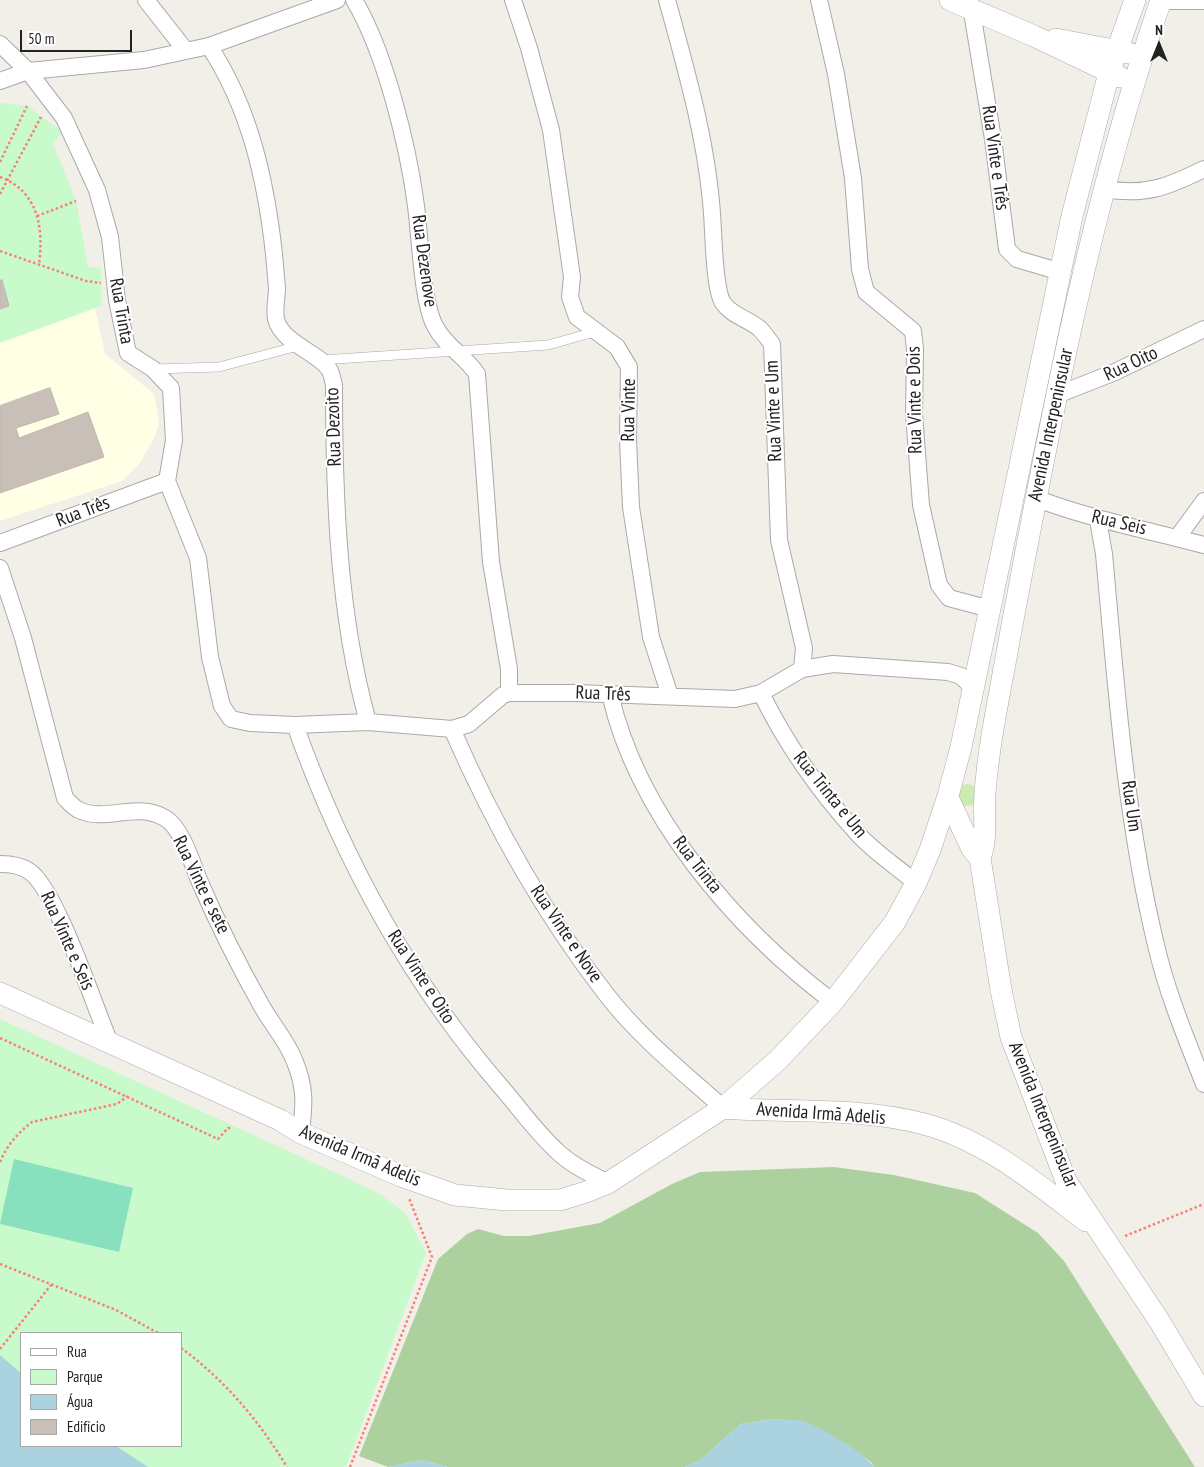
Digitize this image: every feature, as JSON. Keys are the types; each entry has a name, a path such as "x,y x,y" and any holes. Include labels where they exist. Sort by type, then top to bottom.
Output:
{"street":[{"path":"146,0 186,51"},
{"path":"0,81 28,71 144,60 209,46 312,4 337,0"},
{"name":"Rua Dezenove","path":"354,0 369,25 406,151 416,204 426,294 434,325 448,345 469,361 478,374 491,562 509,669 509,693"},
{"name":"Rua Vinte","path":"513,0 529,48 552,130 572,277 570,298 577,317 617,347 629,367 628,440 631,507 651,637 670,696"},
{"name":"Rua Vinte e Um","path":"667,0 689,81 704,148 712,207 715,266 723,302 741,319 759,328 772,344 779,540 804,648 802,669"},
{"name":"Rua Vinte e Dois","path":"818,0 836,74 854,178 860,269 866,292 913,331 916,349 914,414 919,489 929,547 939,585 949,598 990,608"},
{"path":"950,0 970,4 1109,73 1132,82"},
{"name":"Avenida Interpeninsular","path":"980,858 972,849 949,796 962,747 1072,216 1116,49 1135,0"},
{"path":"1160,0 1204,0"},
{"name":"Avenida Interpeninsular","path":"1160,0 1132,82 1104,189 1057,395 992,735 985,796 985,844 980,858 1001,990 1011,1037 1024,1076 1066,1181 1160,1322 1204,1396"},
{"name":"Rua Vinte e Três","path":"970,4 985,81 1007,249 1016,259 1061,272"},
{"path":"1034,36 1116,49 1141,56"},
{"path":"0,44 28,71"},
{"name":"Rua Dezoito","path":"209,46 226,72 245,117 261,167 271,228 277,289 276,319 284,332 298,346 330,370 334,385 338,529 348,622 361,699 368,722"},
{"name":"Rua Trinta","path":"28,71 64,118 97,190 110,237 117,300 128,353 153,369 172,388 174,440 167,481"},
{"path":"1104,189 1128,193 1166,187 1204,169"},
{"name":"Rua Oito","path":"1057,395 1115,372 1204,329"},
{"path":"167,481 198,558 210,657 222,706 231,720 250,723 295,725 368,722 452,729 469,724 502,695 509,693"},
{"name":"Rua Três","path":"0,543 167,481"},
{"name":"Rua Seis","path":"1036,498 1098,520 1204,545"},
{"path":"1177,538 1204,501"},
{"name":"Rua Um","path":"1098,520 1104,554 1114,667 1130,799 1145,897 1156,946 1172,1001 1204,1084"},
{"name":"Rua Vinte e sete","path":"0,568 23,638 65,798 78,810 99,816 124,811 143,811 166,818 181,837 240,965 261,1006 283,1036 296,1062 305,1096 301,1133"},
{"name":"Rua Três","path":"509,693 610,694 735,699 762,693 802,669 833,664 948,672 961,676 974,689"},
{"name":"Rua Trinta e Um","path":"762,693 778,726 813,778 858,834 916,883"},
{"name":"Rua Trinta","path":"610,694 618,729 638,776 675,839 762,944 799,977 833,1002"},
{"name":"Rua Vinte e Oito","path":"295,725 317,786 367,892 432,999 490,1074 557,1152 577,1167 608,1183"},
{"name":"Rua Vinte e Nove","path":"452,729 499,828 549,912 607,995 668,1059 723,1108"},
{"path":"949,796 956,781 968,777 979,782 985,796"},
{"name":"Avenida Irmã Adelis","path":"0,993 280,1120 301,1133 401,1176 455,1195 507,1200 560,1200 608,1183 723,1108 778,1060 833,1002 894,922 916,883 949,796"},
{"name":"Rua Vinte e Seis","path":"0,864 11,864 30,871 46,888 63,925 110,1043"},
{"name":"Avenida Irmã Adelis","path":"723,1108 849,1112 924,1124 984,1150 1025,1175 1098,1231"}],"lane":[{"path":"318,360 548,345 598,331"},
{"path":"153,369 219,367 298,346"}],"path":[{"path":"0,162 27,106"},
{"path":"0,194 41,116"},
{"path":"0,176 7,179 28,196 38,216 41,238 39,264"},
{"path":"38,216 76,201"},
{"path":"0,251 86,281 101,283"},
{"path":"0,1038 218,1139 228,1128 232,1128"},
{"path":"0,1162 6,1148 32,1122 117,1104 128,1096"},
{"path":"350,1467 432,1257 401,1176"},
{"path":"1112,1250 1124,1244 1122,1238 1204,1204"},
{"path":"0,1264 51,1286 116,1310 156,1332"},
{"path":"0,1350 51,1286"},
{"path":"182,1349 196,1359 243,1404 264,1430 287,1467"}],"shaded area":[{"path":"95,308 105,354 154,394 159,422 155,436 140,463 122,481 0,521 0,341"}],"green space":[{"path":"0,104 27,106 63,132 53,143 76,200 88,267 101,268 101,306 0,343"},
{"path":"967,784 975,787 978,795 975,803 967,806 959,803 956,795 959,787"},
{"path":"0,1019 382,1195 406,1214 426,1253 346,1467 0,1467"},
{"path":"14,1159 133,1188 119,1252 0,1224"},
{"path":"834,1167 894,1175 975,1193 1038,1233 1064,1261 1195,1467 874,1467 871,1462 846,1444 803,1421 772,1419 741,1424 699,1461 685,1467 448,1467 422,1460 388,1467 359,1456 438,1259 467,1234 478,1229 504,1236 529,1236 600,1223 672,1184 700,1172"}],"water":[{"path":"0,1355 20,1372 20,1447 118,1447 148,1467 0,1467"},
{"path":"772,1419 799,1420 810,1424 852,1448 874,1467 685,1467 699,1461 741,1424"},
{"path":"422,1460 448,1467 388,1467"}],"building":[{"path":"2,280 9,306 0,309 0,281"},
{"path":"50,388 59,414 16,428 19,438 88,412 104,457 0,493 0,406"}]}
